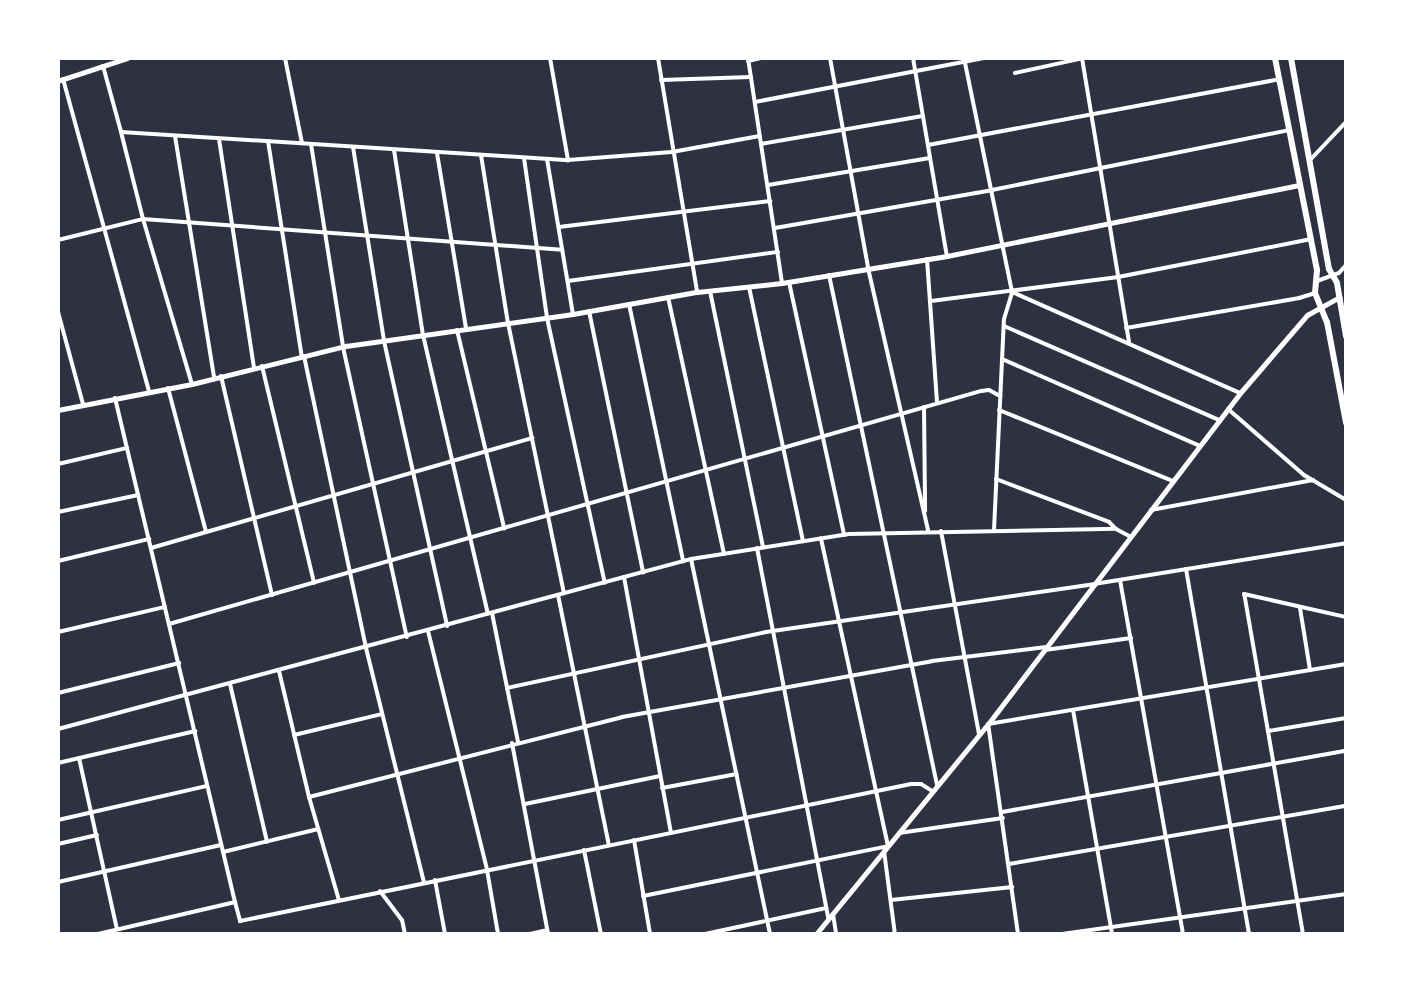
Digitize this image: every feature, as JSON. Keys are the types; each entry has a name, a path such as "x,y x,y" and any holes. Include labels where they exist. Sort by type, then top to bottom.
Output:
{"highway":[{"path":"1275,58 1311,239 1317,281 1315,293 1321,306 1346,423"},
{"path":"1291,58 1329,269 1337,283 1345,335"}],"main road":[{"path":"816,933 988,724 1240,393 1307,315 1339,297"}],"street":[{"path":"127,58 61,80 149,391"},
{"path":"285,58 302,143"},
{"path":"550,58 568,160"},
{"path":"658,58 697,292"},
{"path":"761,58 748,60 782,283"},
{"path":"830,58 868,268 928,531"},
{"path":"913,58 947,256"},
{"path":"755,102 984,58"},
{"path":"1015,73 1082,59 1129,343"},
{"path":"964,61 1012,292 1008,300 1004,326 994,530"},
{"path":"103,66 143,219 192,384"},
{"path":"661,80 751,77"},
{"path":"928,146 1279,79"},
{"path":"761,144 923,116"},
{"path":"1311,159 1346,122"},
{"path":"775,228 992,190 1289,130"},
{"path":"121,132 568,160 672,152 760,136"},
{"path":"175,136 214,378"},
{"path":"219,139 254,368"},
{"path":"268,141 303,356 366,648 424,883"},
{"path":"310,144 343,347 407,636"},
{"path":"353,147 384,341 447,626"},
{"path":"394,150 423,335 490,614 518,742"},
{"path":"437,153 466,329"},
{"path":"481,155 508,323 564,594"},
{"path":"524,158 547,318 605,583"},
{"path":"768,185 930,158"},
{"path":"547,159 573,314"},
{"path":"58,410 192,384 343,347 573,314 697,292 789,282 947,256 1300,185"},
{"path":"559,227 770,201"},
{"path":"58,240 143,219 562,250"},
{"path":"930,301 1118,277 1311,239"},
{"path":"568,281 778,252"},
{"path":"927,259 937,403"},
{"path":"1317,281 1332,276 1346,265"},
{"path":"829,275 938,786"},
{"path":"789,282 844,535"},
{"path":"749,287 803,541"},
{"path":"710,291 763,547"},
{"path":"1012,292 1240,393"},
{"path":"1126,328 1299,298 1315,293"},
{"path":"668,297 724,554"},
{"path":"629,304 683,561"},
{"path":"589,311 643,572"},
{"path":"58,312 83,404"},
{"path":"1004,326 1220,420"},
{"path":"457,330 504,528"},
{"path":"1002,359 1200,446"},
{"path":"262,366 314,583"},
{"path":"221,376 272,595"},
{"path":"168,388 206,532"},
{"path":"170,624 937,403 989,390 1000,396"},
{"path":"115,398 240,921 876,791 921,784 933,792"},
{"path":"924,407 925,518"},
{"path":"1228,409 1313,480 1346,500"},
{"path":"999,410 1173,481"},
{"path":"151,548 532,438"},
{"path":"58,464 127,448"},
{"path":"996,479 1109,522 1116,529 1131,537"},
{"path":"1150,510 1313,480"},
{"path":"58,512 138,495"},
{"path":"58,729 691,559 844,535 928,531 1116,529"},
{"path":"940,531 979,734"},
{"path":"821,538 876,791 886,848 895,933"},
{"path":"58,561 149,539"},
{"path":"507,688 772,631 1094,584 1346,543"},
{"path":"757,548 828,919"},
{"path":"691,559 770,933"},
{"path":"1186,569 1249,933"},
{"path":"624,578 671,833"},
{"path":"1120,580 1183,933"},
{"path":"1303,933 1244,594 1346,617"},
{"path":"558,595 609,845"},
{"path":"58,632 165,607"},
{"path":"1300,608 1310,670"},
{"path":"428,631 487,870 498,933"},
{"path":"309,797 512,743 648,712 912,665 1131,638"},
{"path":"58,693 178,663"},
{"path":"1018,933 988,724 1346,664"},
{"path":"279,671 309,797 339,900"},
{"path":"230,684 267,842"},
{"path":"1073,710 1112,933"},
{"path":"294,735 382,714"},
{"path":"1268,732 1346,718"},
{"path":"58,763 195,731"},
{"path":"512,743 547,932 530,933"},
{"path":"898,833 1346,751"},
{"path":"79,758 117,929"},
{"path":"662,788 737,774"},
{"path":"525,804 660,776"},
{"path":"58,820 207,786"},
{"path":"1009,864 1346,807"},
{"path":"223,852 318,830"},
{"path":"58,844 97,836"},
{"path":"634,840 650,933"},
{"path":"58,882 221,845"},
{"path":"643,896 886,848"},
{"path":"584,850 600,933"},
{"path":"435,880 445,933"},
{"path":"891,900 1012,887"},
{"path":"380,891 402,920 405,933"},
{"path":"1062,933 1346,894"},
{"path":"98,933 235,902"},
{"path":"705,933 826,908"},
{"path":"833,913 836,933"}]}
